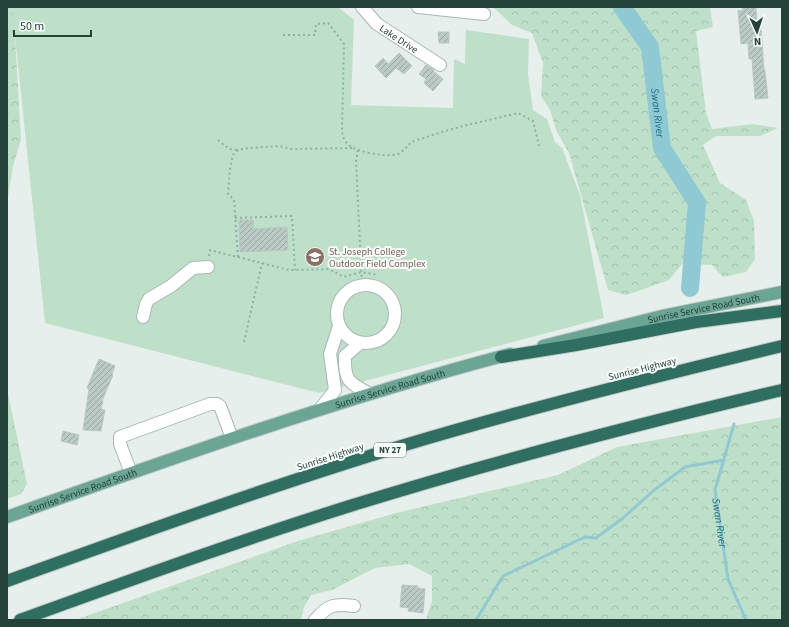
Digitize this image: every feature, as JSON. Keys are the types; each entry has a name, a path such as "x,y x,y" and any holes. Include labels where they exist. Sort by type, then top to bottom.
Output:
{"highway":[{"path":"501,357 576,345 696,322 782,311"},
{"name":"Sunrise Highway","path":"7,581 243,497 413,443 621,385 782,346"},
{"path":"20,620 281,528 423,484 636,425 782,390"}],"main road":[{"name":"Sunrise Service Road South","path":"7,517 232,438 370,394 607,329 662,316 782,292"}],"street":[{"name":"Lake Drive","path":"362,7 377,24 440,65"},
{"path":"418,7 484,14"},
{"path":"143,316 149,299 171,286 193,268 208,263"},
{"path":"362,286 375,286 384,291 390,298 394,307 395,317 392,327 387,335 379,341 370,344 360,343 348,337 339,326 337,317 341,299 356,287 362,286"},
{"path":"320,409 334,390 330,354 339,326"},
{"path":"360,343 345,356 344,372 351,384 370,394"},
{"path":"131,473 120,444 120,437 210,404 217,404 220,406 232,438"},
{"path":"315,620 323,610 332,605 340,604 354,606"}],"path":[{"path":"283,35 315,35 316,24 328,23 344,44 342,132 344,139 349,146 358,150 392,155 401,154 412,142 423,138 478,122 518,113 533,121 539,146"},
{"path":"218,140 229,149 238,150 280,146 291,149 354,148"},
{"path":"238,150 233,155 228,194 234,200 238,257"},
{"path":"358,150 356,162 362,286"},
{"path":"235,218 292,216 295,270"},
{"path":"208,263 210,250 295,270 329,269 344,277 361,272 378,274"},
{"path":"244,342 262,263"}],"green space":[{"path":"7,7 38,7 15,34 21,140 13,166 7,204"},
{"name":"St. Joseph College Outdoor Field Complex","path":"12,7 338,7 354,20 351,105 453,108 454,59 465,64 466,30 529,39 528,74 533,110 547,119 555,142 562,148 580,195 604,318 319,393 45,323"},
{"path":"493,7 710,7 713,27 696,31 706,113 712,129 752,124 778,128 760,136 716,136 703,145 720,183 746,200 754,221 755,259 746,272 723,277 712,265 682,264 669,280 641,290 626,295 608,290 569,153 556,130 550,110 541,96 543,63 532,33 512,25"},
{"path":"7,389 27,484 21,494 7,499"},
{"path":"782,417 782,620 426,620 432,601 432,576 409,564 375,568 332,590 311,595 304,607 301,620 75,620 298,541 396,513 558,475 617,447"}],"building":[{"path":"742,7 756,7 757,30 761,29 768,98 755,99 752,59 749,59 748,43 741,44 738,11 743,10"},
{"path":"438,32 449,32 449,43 439,43"},
{"path":"399,53 412,66 404,74 396,68 386,78 375,66 383,58 388,64"},
{"path":"426,65 434,70 433,71 443,79 433,91 424,83 426,79 419,74"},
{"path":"239,220 253,220 253,229 287,227 288,250 240,252"},
{"path":"99,359 115,366 113,375 102,401 101,409 105,410 101,431 83,430 89,389 87,388"},
{"path":"63,431 79,435 77,445 61,441"},
{"path":"402,585 418,586 418,588 425,589 423,613 408,611 409,608 400,607"}],"waterway":[{"name":"Swan River","path":"622,7 650,47 662,148 697,203 690,288"},
{"name":"Swan River","path":"734,424 715,490 728,579 746,620"},
{"path":"476,620 503,576 585,537 596,538 623,518 653,491 685,467 724,460"}],"place":[{"name":"St. Joseph College Outdoor Field Complex","path":"315,257"}]}
